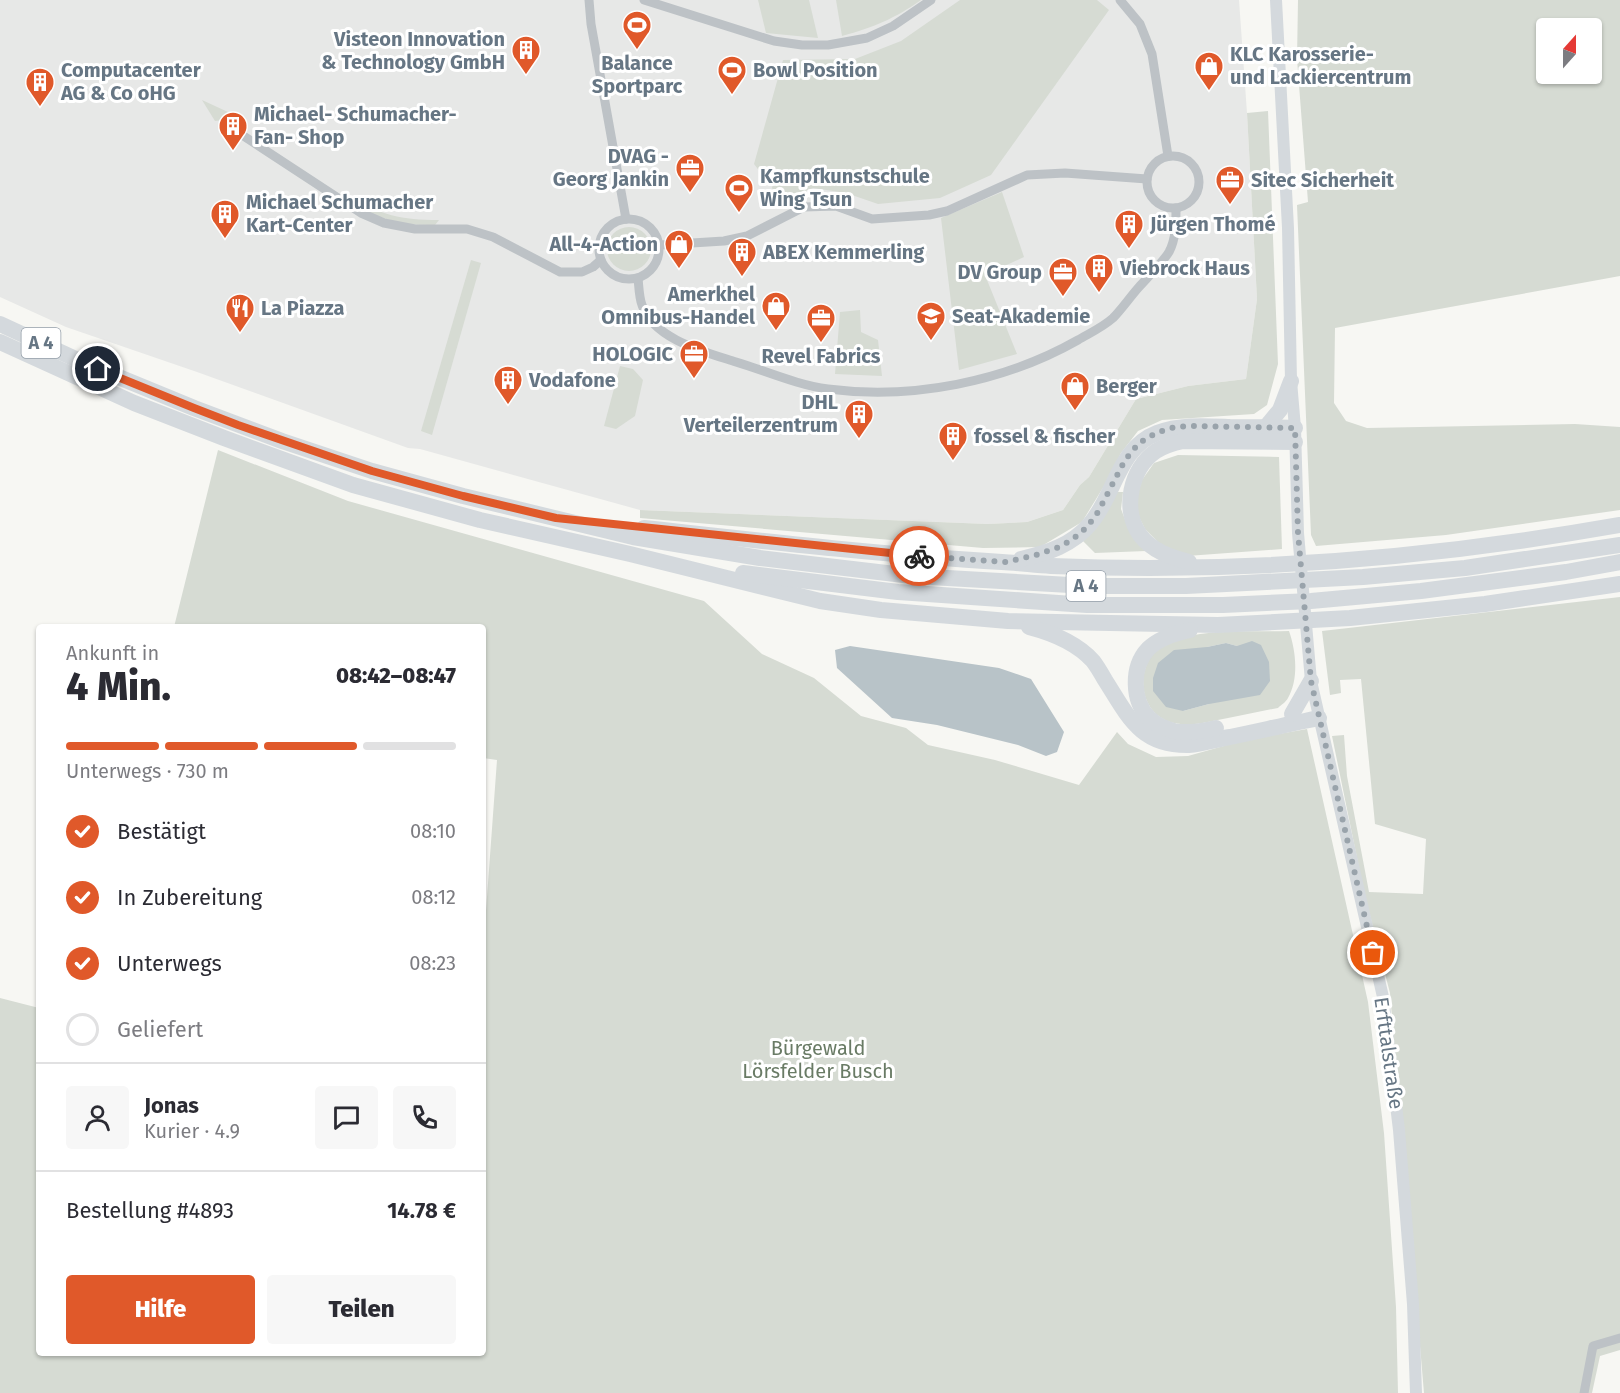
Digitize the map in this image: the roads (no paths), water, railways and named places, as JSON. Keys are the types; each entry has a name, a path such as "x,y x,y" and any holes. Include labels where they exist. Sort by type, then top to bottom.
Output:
{"highway":[{"name":"A 4","path":"0,324 149,390 282,441 372,471 463,496 633,537 760,558 912,576 1088,586 1186,586 1364,577 1465,568 1620,545"},
{"name":"A 4","path":"0,342 134,404 353,485 480,520 630,554 761,576 898,592 1087,605 1223,605 1311,601 1494,582 1620,562"},
{"path":"1265,428 1280,410 1292,381"},
{"path":"1006,562 1050,551 1081,533 1098,512 1125,460 1139,443 1156,433 1175,427 1193,426 1265,428 1295,435"},
{"path":"1213,566 1193,563 1164,554 1154,548 1139,533 1133,521 1130,502 1134,483 1142,467 1157,451 1183,441 1295,435"},
{"path":"556,518 939,558 1071,566 1147,567 1290,563 1420,553 1620,525"},
{"path":"630,554 820,601 881,610 1008,621 1218,625 1350,618 1485,604 1616,585"},
{"path":"1008,621 1047,632 1076,646 1093,661 1135,725 1151,738 1167,743 1190,745 1318,714"},
{"path":"1218,625 1179,632 1156,643 1148,650 1137,671 1135,687 1141,705 1149,718 1175,731 1194,732 1292,714 1318,714"},
{"path":"1292,714 1311,681"}],"main road":[{"name":"Erfttalstraße","path":"1276,0 1288,228 1299,553 1311,681 1383,997 1399,1130 1413,1304 1416,1393"}],"street":[{"path":"589,0 591,24 626,219"},
{"path":"644,0 774,41 802,45 828,45 867,38 893,26 932,0"},
{"path":"1120,0 1140,24 1152,54 1168,156"},
{"path":"239,133 361,213 384,223 415,229 467,229 493,237 560,272 582,272 601,260"},
{"path":"1168,156 1185,158 1197,170 1199,178 1197,194 1184,206 1176,208 1161,205 1155,200 1150,194 1147,179 1154,164 1168,156"},
{"path":"660,245 724,241 747,236 804,207 836,206 872,219 947,211 1027,175 1065,173 1147,179"},
{"path":"638,278 642,306 651,321 663,332 690,346 825,389 866,393 907,391 957,384 1002,372 1060,350 1098,329 1113,318 1168,252 1176,232 1176,208"},
{"path":"626,219 636,219 652,228 660,245 660,254 652,269 646,275 629,279 612,274 601,260 599,251 603,233 617,221 626,219"},
{"path":"1584,1393 1593,1346 1620,1338"}],"place":[{"name":"Balance Sportparc","path":"637,50"},
{"name":"Visteon Innovation & Technology GmbH","path":"526,76"},
{"name":"KLC Karosserie- und Lackiercentrum","path":"1209,92"},
{"name":"Bowl Position","path":"732,96"},
{"name":"Computacenter AG & Co oHG","path":"40,108"},
{"name":"Michael- Schumacher- Fan- Shop","path":"233,152"},
{"name":"DVAG - Georg Jankin","path":"690,194"},
{"name":"Sitec Sicherheit","path":"1230,206"},
{"name":"Kampfkunstschule Wing Tsun","path":"739,214"},
{"name":"Michael Schumacher Kart-Center","path":"225,240"},
{"name":"Jürgen Thomé","path":"1129,250"},
{"name":"All-4-Action","path":"679,270"},
{"name":"ABEX Kemmerling","path":"742,278"},
{"name":"Viebrock Haus","path":"1099,294"},
{"name":"DV Group","path":"1063,298"},
{"name":"Amerkhel Omnibus-Handel","path":"776,332"},
{"name":"La Piazza","path":"240,334"},
{"name":"Seat-Akademie","path":"931,342"},
{"name":"Revel Fabrics","path":"821,344"},
{"name":"HOLOGIC","path":"694,380"},
{"name":"Vodafone","path":"508,406"},
{"name":"Berger","path":"1075,412"},
{"name":"DHL Verteilerzentrum","path":"859,440"},
{"name":"fossel & fischer","path":"953,462"}],"park label":[{"name":"Bürgewald Lörsfelder Busch","path":"818,1060"}]}
